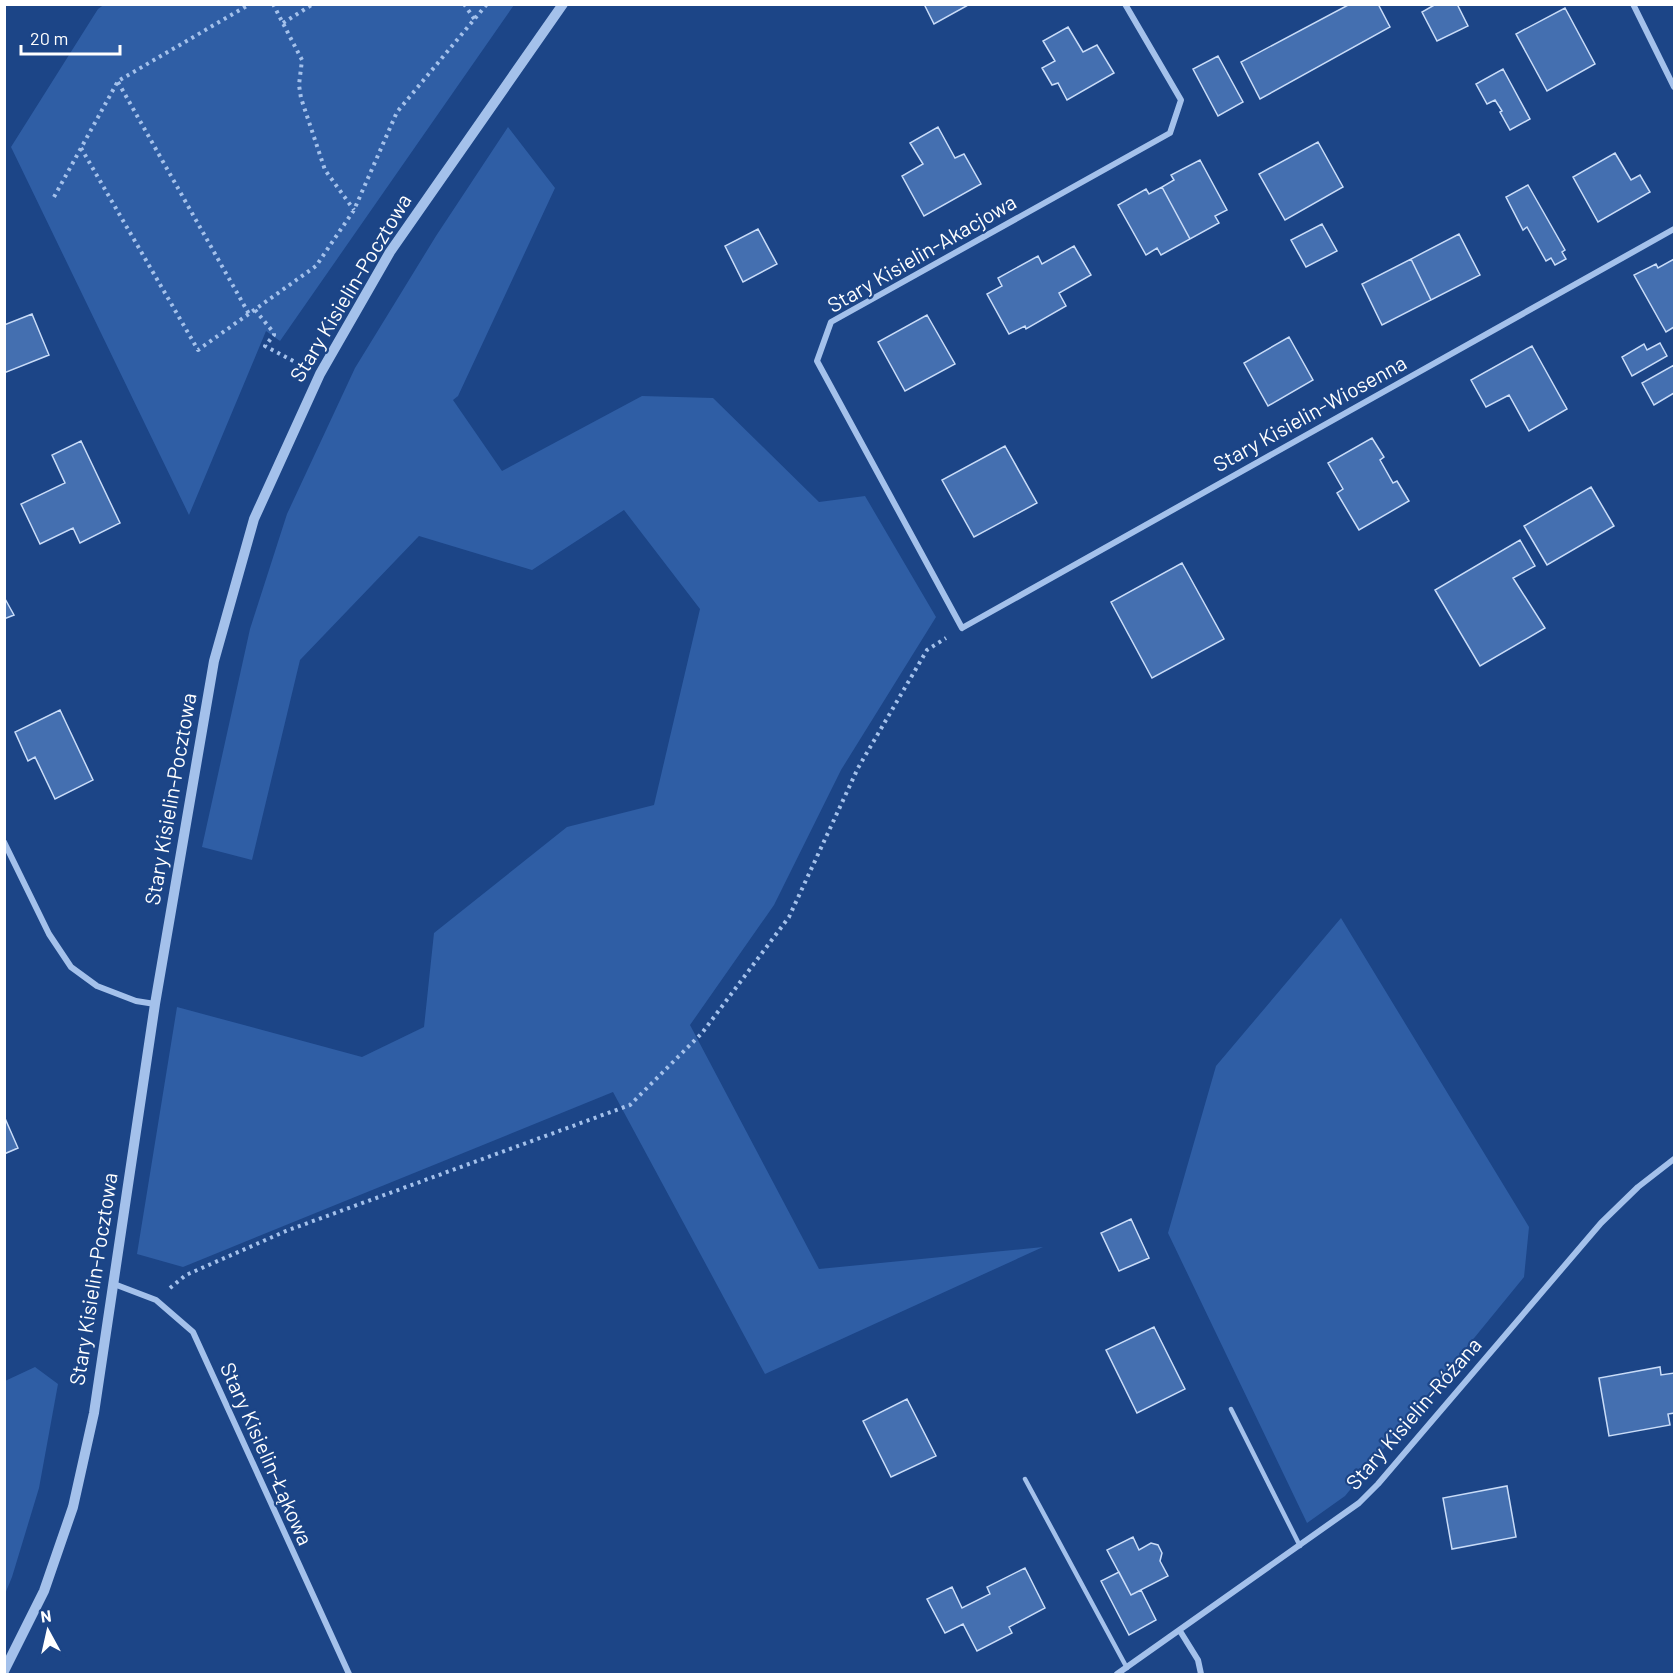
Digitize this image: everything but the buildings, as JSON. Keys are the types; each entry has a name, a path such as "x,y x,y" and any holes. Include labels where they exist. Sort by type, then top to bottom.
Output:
{"street":[{"name":"Stary Kisielin-Pocztowa","path":"4,1671 44,1591 73,1507 94,1413 155,1004 214,661 254,519 320,374 390,252 563,4"},
{"name":"Stary Kisielin-Akacjowa","path":"962,628 817,361 831,322 1170,132 1181,100 1125,4"},
{"path":"1633,4 1674,87"},
{"name":"Stary Kisielin-Wiosenna","path":"962,628 1674,229"},
{"path":"4,842 49,934 71,967 96,986 136,1001 155,1004"},
{"name":"Stary Kisielin-Różana","path":"1117,1674 1359,1503 1378,1484 1600,1223 1638,1187 1674,1160"},
{"name":"Stary Kisielin-Łąkowa","path":"114,1284 156,1299 193,1332 349,1674"},
{"path":"1180,1631 1198,1660 1201,1674"}],"lane":[{"path":"1231,1409 1300,1546"},
{"path":"1025,1479 1126,1668"}],"path":[{"path":"54,197 118,81 250,4"},
{"path":"273,4 302,60 299,85 301,98 325,170 354,210"},
{"path":"282,23 313,4"},
{"path":"464,4 475,20"},
{"path":"81,148 198,350 316,266 354,210 397,112 487,4"},
{"path":"118,81 249,314"},
{"path":"255,310 274,333 265,346 299,364"},
{"path":"156,1299 186,1275 286,1230 630,1105 702,1033 789,916 858,768 927,650 962,628"}],"shaded area":[{"path":"105,4 514,5 280,341 266,331 189,515 11,147 98,9"},
{"path":"508,127 555,188 458,396 453,400 502,471 642,396 713,398 819,502 865,496 936,617 841,770 774,905 690,1025 819,1269 1043,1247 765,1374 613,1092 183,1267 137,1254 177,1007 362,1057 424,1027 434,933 567,827 654,805 700,609 624,510 532,570 419,536 300,660 252,860 202,847 250,629 287,514 355,368 436,236"},
{"path":"1341,918 1529,1227 1524,1277 1345,1496 1307,1523 1168,1233 1216,1066"},
{"path":"35,1367 58,1384 39,1488 5,1594 5,1381"}]}
